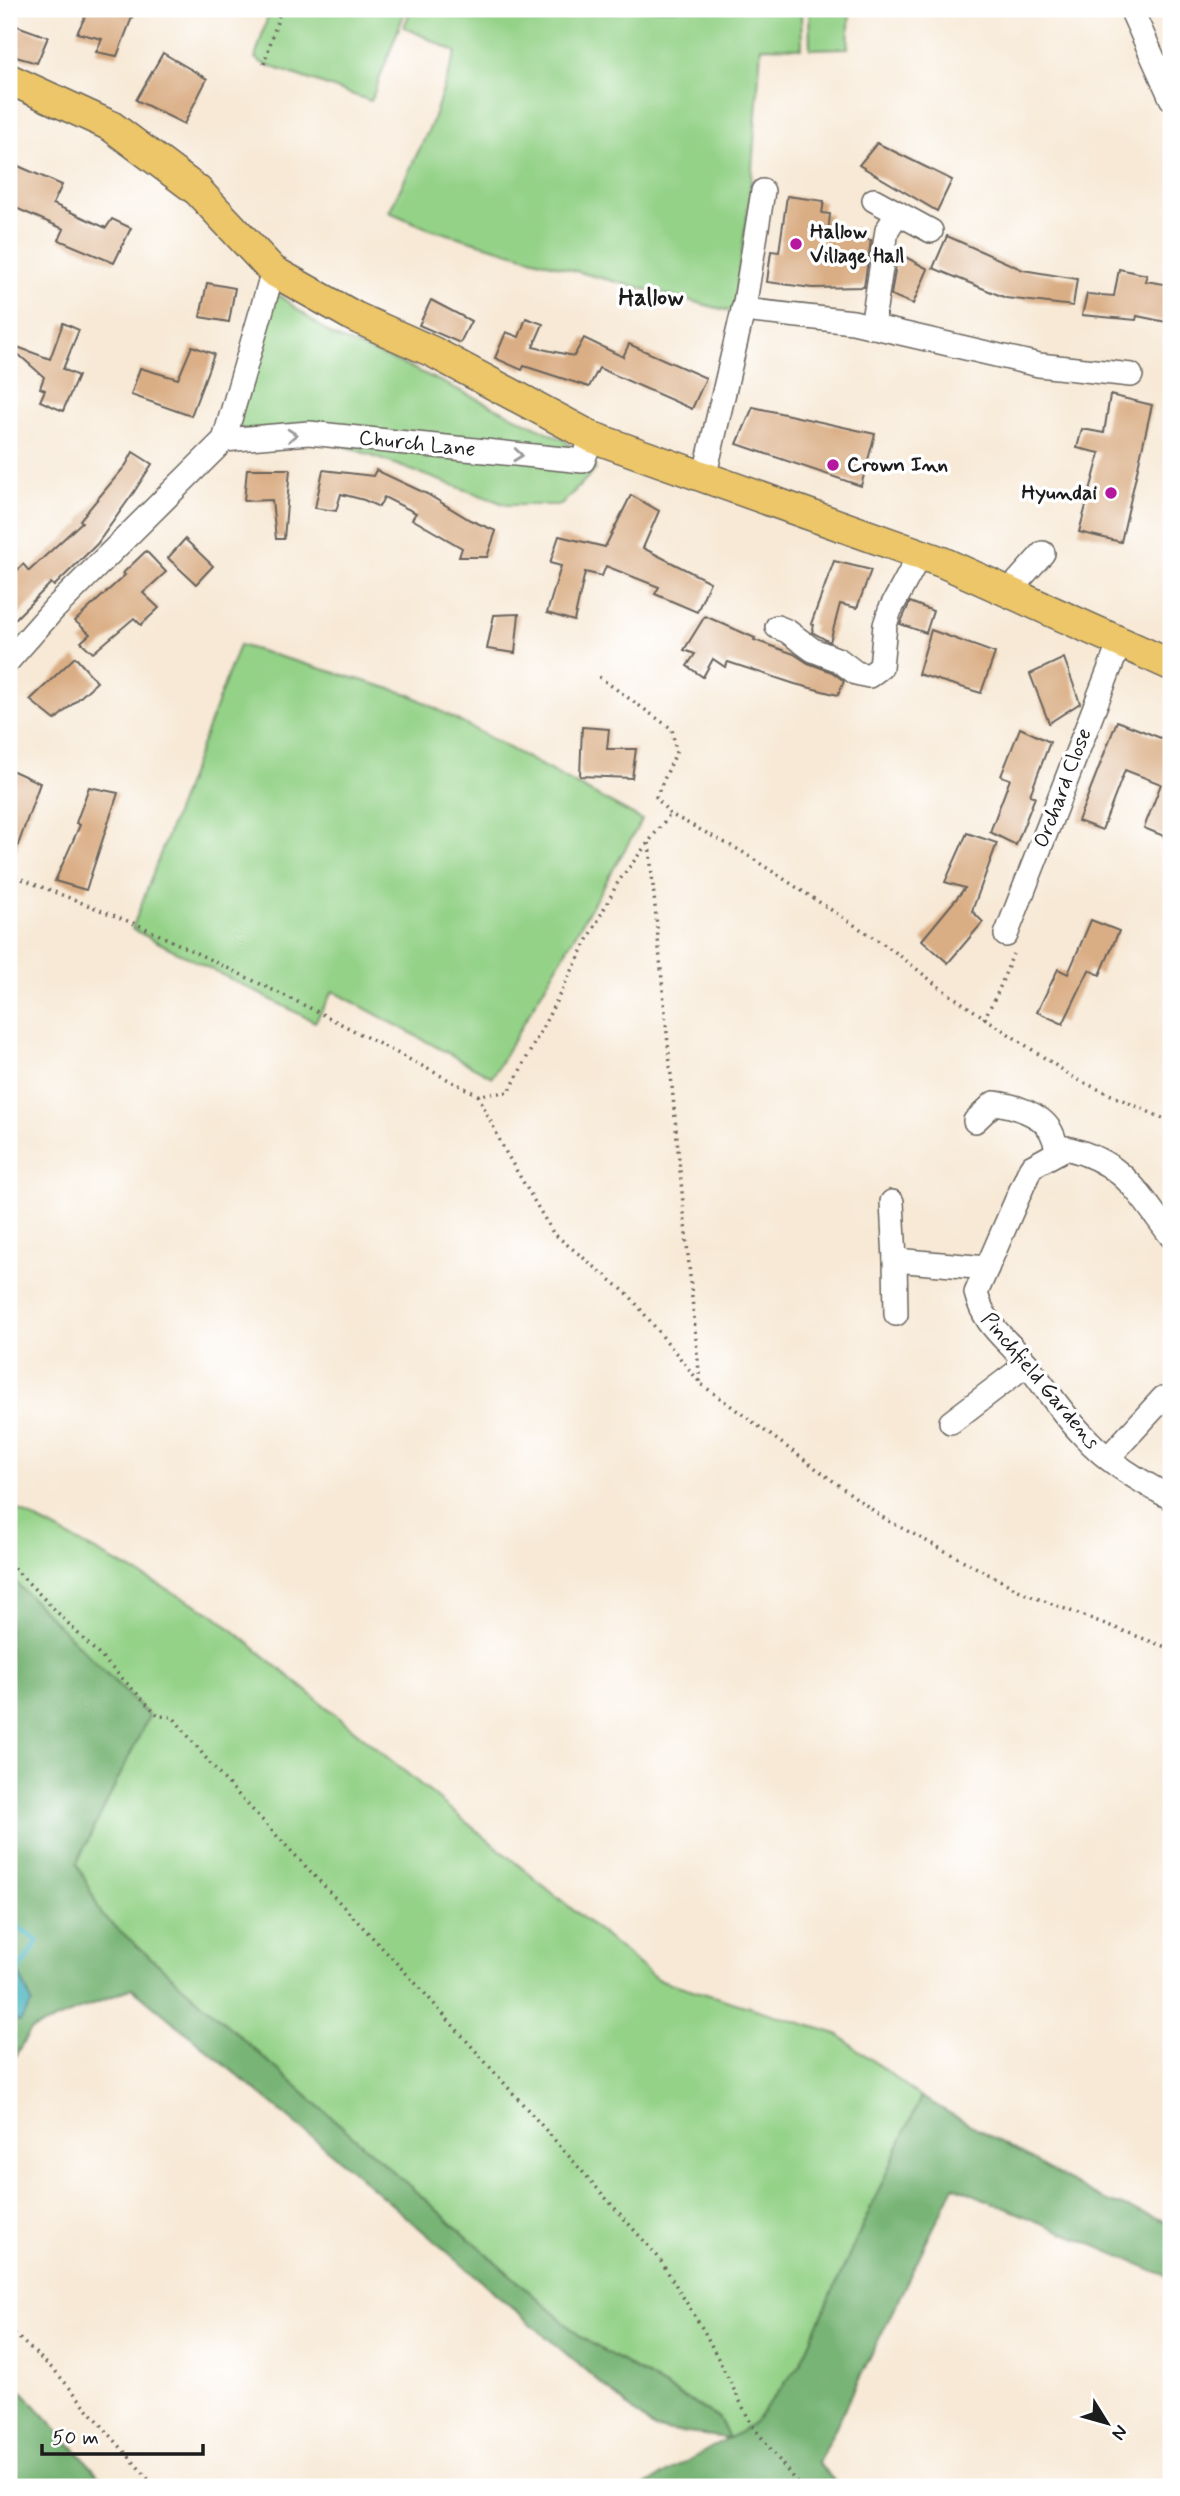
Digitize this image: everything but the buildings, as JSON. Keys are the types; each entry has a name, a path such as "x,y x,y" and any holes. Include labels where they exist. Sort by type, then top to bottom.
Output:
{"main road":[{"path":"9,79 111,126 198,191 273,271 355,317 433,352 593,437 920,554 1171,665"}],"street":[{"path":"1131,9 1171,98"},
{"path":"704,478 743,310 764,191"},
{"path":"874,200 931,230"},
{"path":"872,327 887,230 898,213"},
{"path":"9,660 54,609 224,440 273,271"},
{"path":"743,310 853,322 1039,365 1131,375"},
{"name":"Church Lane","path":"224,440 309,433 583,461 593,437"},
{"path":"1013,594 1018,581 1043,553"},
{"path":"777,627 813,650 839,660 856,673 864,676 877,672 881,667 885,625 890,610 920,554"},
{"name":"Orchard Close","path":"1006,935 1120,642"},
{"path":"975,1121 994,1102 1027,1112 1052,1131 1058,1152 1066,1148 1089,1154 1115,1168 1139,1191 1171,1236"},
{"name":"Pinchfield Gardens","path":"1058,1152 1031,1167 976,1293 981,1310 993,1329 1027,1364 1082,1435 1108,1458 1171,1498"},
{"path":"892,1202 896,1314"},
{"path":"895,1260 987,1268"},
{"path":"951,1422 1027,1364"},
{"path":"1108,1458 1163,1398"}],"path":[{"path":"264,64 281,9"},
{"path":"599,677 672,729 676,754 656,797 670,814 741,851 894,951 984,1019 1076,1079 1171,1122"},
{"path":"9,874 144,927 478,1095 509,1092 618,882 670,814"},
{"path":"649,841 701,1384"},
{"path":"984,1019 1016,947 1006,935"},
{"path":"478,1095 505,1151 553,1233 629,1294 701,1384 885,1519 1026,1594 1171,1648"},
{"path":"9,1563 159,1716 173,1717 217,1772 410,1977 660,2258 704,2331 752,2426 800,2487"},
{"path":"9,2329 56,2372 155,2487"}],"green space":[{"path":"270,9 406,9 371,101 264,64 255,58"},
{"path":"411,9 801,9 802,48 761,47 750,197 733,312 586,274 427,228 389,212 431,125 456,52 404,27"},
{"path":"809,9 850,9 848,48 810,49"},
{"path":"276,293 333,336 412,368 564,440 596,469 561,505 507,505 309,433 224,440"},
{"path":"239,645 409,694 642,820 492,1077 333,991 315,1022 132,929"},
{"path":"9,1505 212,1613 657,1979 837,2034 921,2097 800,2364 752,2425 729,2438 719,2418 582,2338 102,1915 76,1863 149,1716 9,1576"},
{"path":"9,1576 149,1716 77,1863 102,1915 582,2338 719,2419 729,2438 752,2425 800,2364 921,2097 1102,2199 1171,2223 1171,2278 954,2186 818,2463 840,2487 642,2487 728,2438 654,2429 347,2166 132,1988 31,2030 9,2066"},
{"path":"9,2377 110,2487 18,2487 9,2477"}],"water":[{"path":"18,1971 32,2003 20,2022 9,2019 9,1986"}],"waterway":[{"path":"9,1921 38,1941 18,1971"}],"place":[{"name":"Hallow Village Hall","path":"796,244"},
{"name":"Crown Inn","path":"833,465"},
{"name":"Hyundai","path":"1111,493"}],"district":[{"name":"Hallow","path":"651,298"}]}
